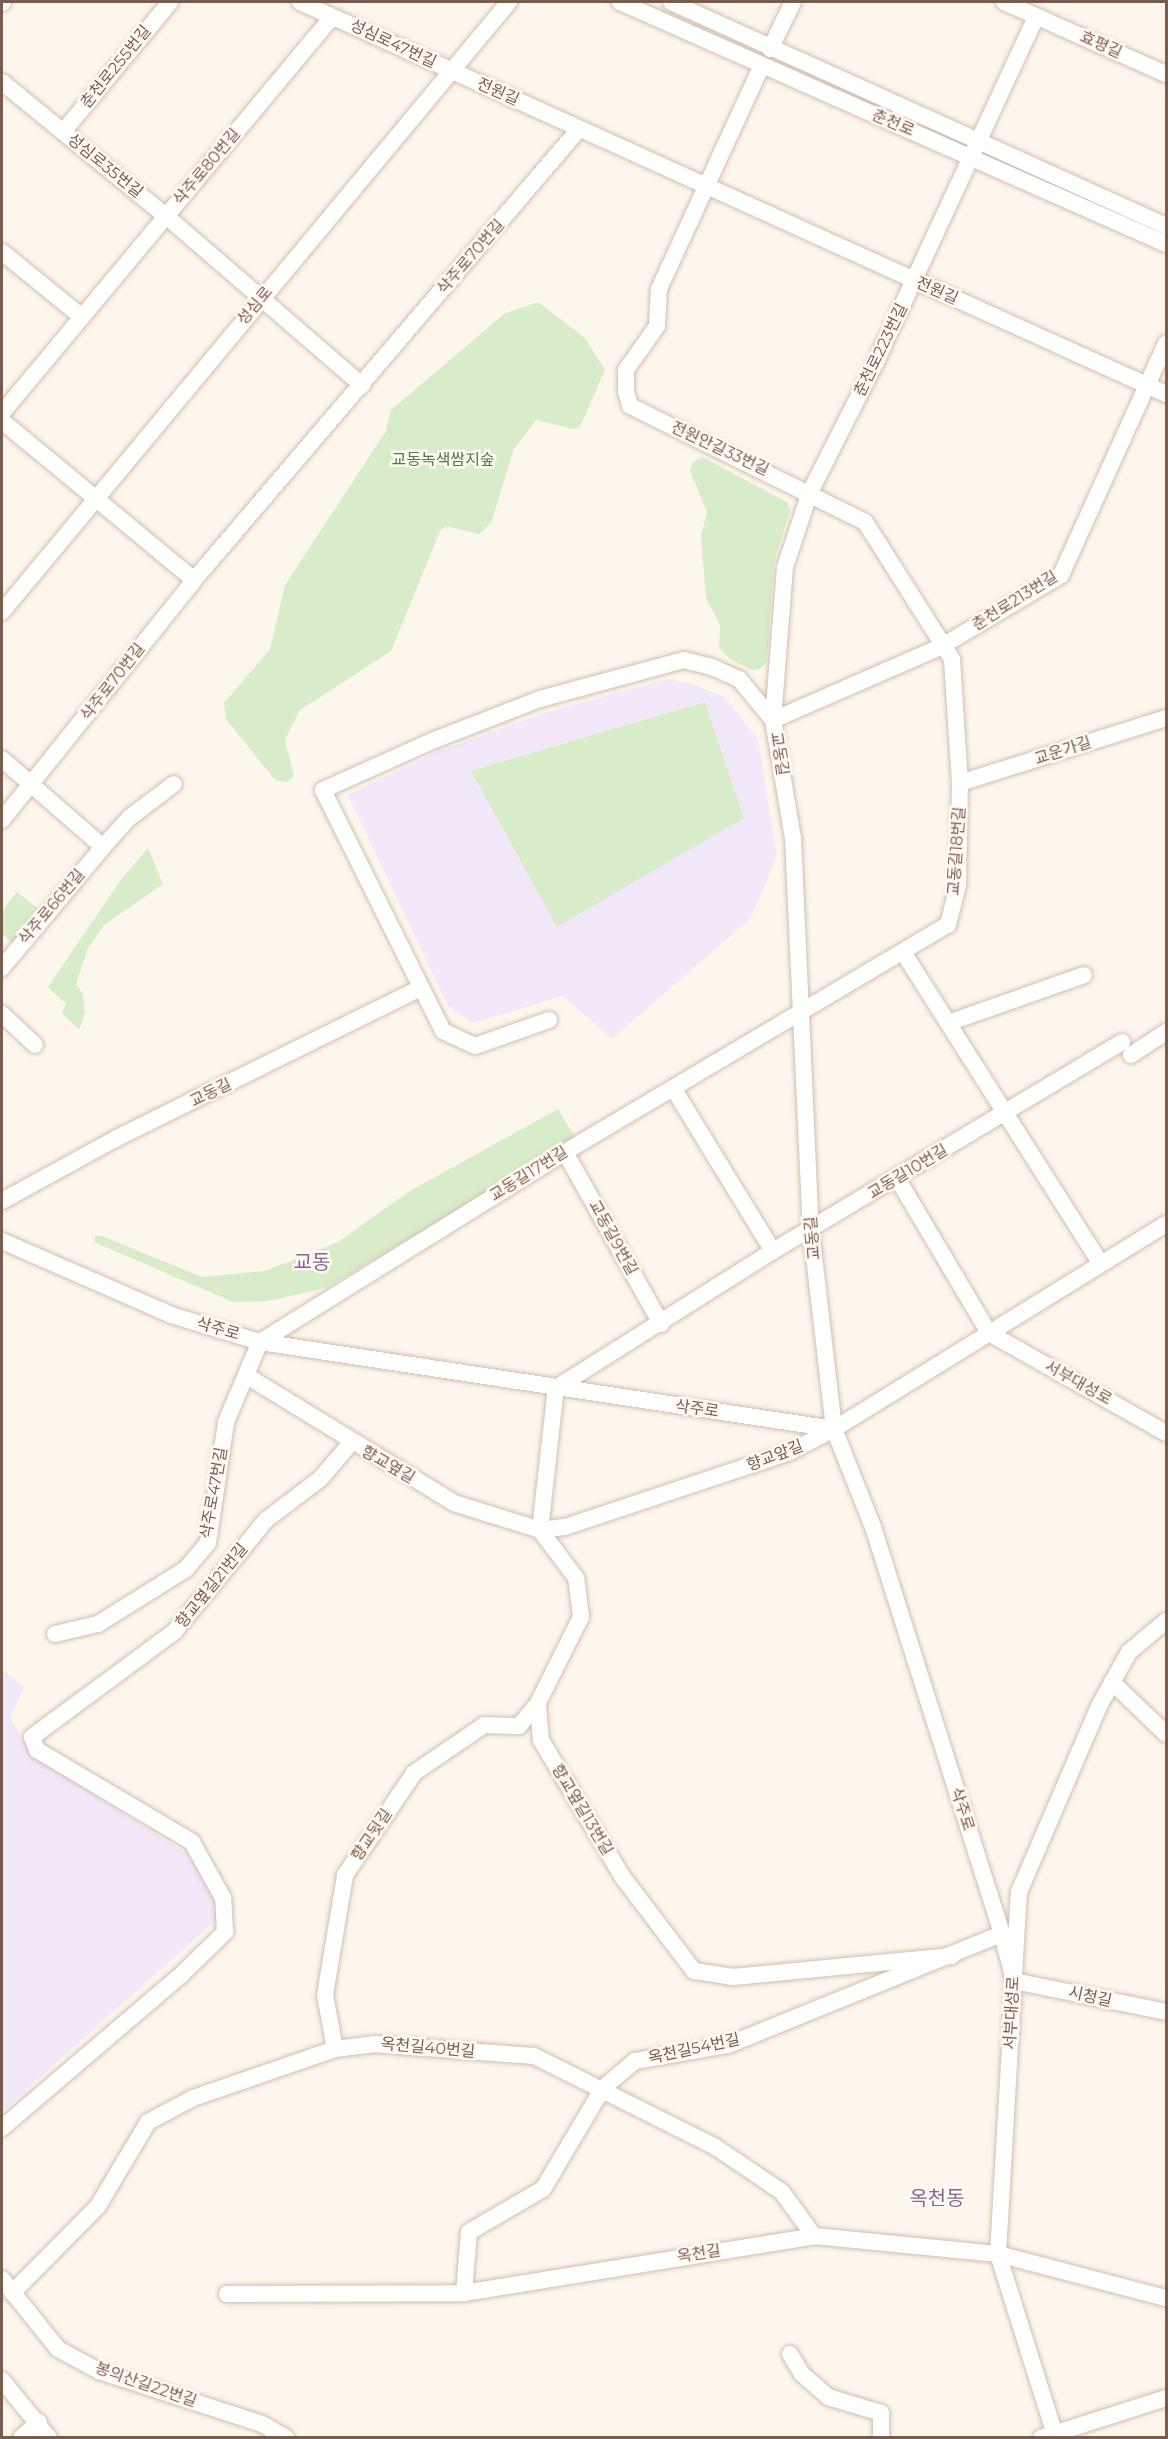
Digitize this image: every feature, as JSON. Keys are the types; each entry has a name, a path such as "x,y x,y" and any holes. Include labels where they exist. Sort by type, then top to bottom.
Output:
{"street":[{"name":"춘천로255번길","path":"63,132 170,2"},
{"name":"성심로47번길","path":"300,2 453,72"},
{"name":"성심로","path":"2,612 509,2"},
{"name":"춘천로","path":"620,2 761,67 974,148 1167,226"},
{"name":"춘천로","path":"671,2 1167,244"},
{"path":"770,49 793,2"},
{"name":"효평길","path":"1004,2 1167,74"},
{"name":"삭주로80번길","path":"2,413 332,17"},
{"path":"974,148 1036,17"},
{"path":"708,188 761,67"},
{"name":"전원길","path":"453,72 1167,394"},
{"name":"성심로35번길","path":"2,82 262,298"},
{"name":"삭주로70번길","path":"2,820 194,580 579,129"},
{"name":"춘천로223번길","path":"773,720 785,567 810,492 914,280 974,148"},
{"name":"전원안길33번길","path":"708,188 659,289 657,326 626,370 630,406 810,492"},
{"path":"2,252 82,317"},
{"path":"262,298 362,385"},
{"name":"춘천로213번길","path":"773,720 942,646 1060,575 1167,344"},
{"path":"2,421 194,580"},
{"path":"810,492 865,522 942,646"},
{"name":"교동길18번길","path":"803,1013 948,925 958,885 960,783 952,658 942,646"},
{"name":"교동길","path":"549,1020 475,1046 463,1043 443,1031 324,790 432,741 540,699 684,660 712,667 739,679 773,720 793,838 803,1013 811,1230 834,1429"},
{"name":"교운가길","path":"960,783 1167,718"},
{"path":"2,759 103,846"},
{"name":"삭주로66번길","path":"2,968 129,818 174,784"},
{"path":"903,952 1100,1263"},
{"path":"948,1023 1084,975"},
{"name":"교동길","path":"2,1201 117,1138 421,988"},
{"name":"교동길17번길","path":"260,1342 565,1152 803,1013"},
{"path":"2,1014 35,1045"},
{"name":"교동길10번길","path":"811,1230 1005,1114 1126,1048 1167,1032"},
{"path":"673,1088 773,1251"},
{"name":"교동길9번길","path":"565,1152 661,1324"},
{"path":"897,1178 988,1333"},
{"name":"향교앞길","path":"540,1530 565,1527 790,1452 834,1429 1100,1263 1167,1224"},
{"path":"538,1703 581,1617 576,1578 540,1530 556,1388 661,1324 773,1251 811,1230"},
{"name":"삭주로","path":"2,1241 171,1315 260,1342 834,1429 873,1527 1002,1934 1014,1981"},
{"name":"서부대성로","path":"988,1333 1167,1433"},
{"name":"삭주로47번길","path":"55,1634 98,1624 186,1569 208,1543 226,1422 260,1342"},
{"name":"향교옆길","path":"247,1377 351,1443 454,1503 540,1530"},
{"name":"향교옆길21번길","path":"2,2128 225,1932 223,1898 192,1842 37,1750 32,1737 174,1632 266,1520 321,1479 351,1443"},
{"name":"서부대성로","path":"1051,2436 998,2254 1019,1892 1112,1682 1129,1652 1167,1621"},
{"path":"1112,1682 1167,1734"},
{"name":"향교옆길13번길","path":"538,1703 541,1740 622,1876 694,1971 733,1977 952,1956"},
{"name":"향교뒷길","path":"335,2049 325,1995 345,1875 414,1773 484,1725 519,1726 538,1703"},
{"name":"옥천길54번길","path":"464,2293 469,2232 543,2189 603,2088 635,2061 728,2045 1002,1934"},
{"name":"시청길","path":"1014,1981 1167,2013"},
{"name":"옥천길40번길","path":"12,2293 98,2206 148,2122 193,2098 335,2049 374,2044 534,2056 603,2088 714,2146 782,2192 813,2236"},
{"name":"옥천길","path":"227,2294 464,2293 813,2236 998,2254 1167,2298"},
{"name":"봉의산길22번길","path":"2,2279 58,2349 99,2371 262,2424 286,2438"},
{"path":"790,2354 802,2374 828,2397 881,2413 881,2438"},
{"path":"2,2380 39,2422 49,2438"},
{"path":"1051,2436 1167,2398"},
{"path":"21,2438 39,2422"}],"shaded area":[{"path":"668,679 696,685 724,697 758,739 777,856 751,918 612,1039 563,996 473,1023 448,1006 348,795 439,751 548,712"},
{"path":"2,1669 24,1688 10,1717 33,1756 192,1857 223,1914 2,2111"}],"green space":[{"name":"교동녹색쌈지숲","path":"538,302 585,338 605,370 580,427 573,429 536,420 514,449 491,523 479,534 446,526 440,531 391,651 300,710 285,740 294,776 287,782 275,780 226,719 224,703 270,649 285,585 386,431 391,410 504,314"},
{"path":"702,457 787,502 790,511 774,562 767,661 760,669 752,670 730,659 719,648 720,625 706,598 701,536 707,512 690,471 693,462"},
{"path":"705,702 744,818 557,927 471,771"},
{"path":"148,848 163,884 104,925 88,948 76,984 83,994 85,1013 79,1030 62,1013 66,1004 48,987 120,881"},
{"path":"17,892 42,912 15,945 2,934 2,911"},
{"path":"558,1109 576,1139 326,1288 268,1301 233,1302 94,1242 95,1236 102,1236 202,1277 265,1271 338,1242 410,1191"}],"district":[{"name":"교동","path":"312,1262"},
{"name":"옥천동","path":"937,2198"}]}
